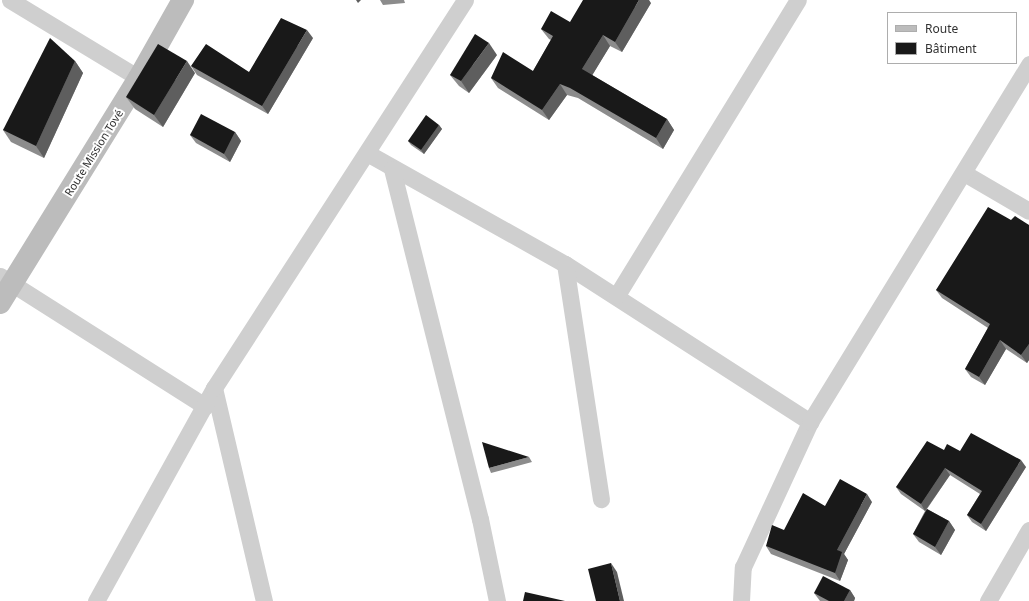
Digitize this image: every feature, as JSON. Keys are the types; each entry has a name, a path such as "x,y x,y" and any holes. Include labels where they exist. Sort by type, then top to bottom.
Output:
{"street":[{"path":"10,0 140,78"},
{"name":"Route Mission Tové","path":"0,303 6,280 140,78 183,0"},
{"path":"96,601 214,388 465,0"},
{"path":"617,295 798,0"},
{"path":"741,601 742,567 810,422 964,173 1029,64"},
{"path":"367,153 392,170 566,264 617,295 810,422"},
{"path":"392,170 480,519 497,601"},
{"path":"964,173 1029,211"},
{"path":"566,264 601,499"},
{"path":"6,280 205,406"},
{"path":"214,388 264,601"},
{"path":"988,601 1029,530"}],"building":[{"path":"583,0 639,0 615,42 603,35 582,69 667,119 656,138 570,88 560,84 542,110 491,78 503,52 533,71 553,36 541,29 551,11 570,22"},
{"path":"281,18 307,30 262,106 191,66 206,44 249,72"},
{"path":"475,34 489,43 461,81 450,75"},
{"path":"50,38 75,61 36,146 3,130"},
{"path":"158,44 187,61 154,115 126,97"},
{"path":"201,114 235,132 224,154 190,135"},
{"path":"426,115 439,125 421,150 408,141"},
{"path":"988,207 1011,220 1015,216 1029,225 1029,344 1021,355 1000,340 979,377 965,369 990,324 936,290"},
{"path":"971,433 1021,460 981,524 967,515 982,491 945,468 921,504 896,487 927,441 944,450 947,444 960,451"},
{"path":"482,442 529,457 489,468"},
{"path":"840,479 867,494 837,550 842,552 835,573 766,546 772,525 784,530 803,493 825,506"},
{"path":"927,509 949,521 935,547 913,534"},
{"path":"611,563 620,601 596,601 588,569"},
{"path":"823,576 850,590 844,601 829,601 814,593"},
{"path":"525,592 565,601 523,601"}]}
